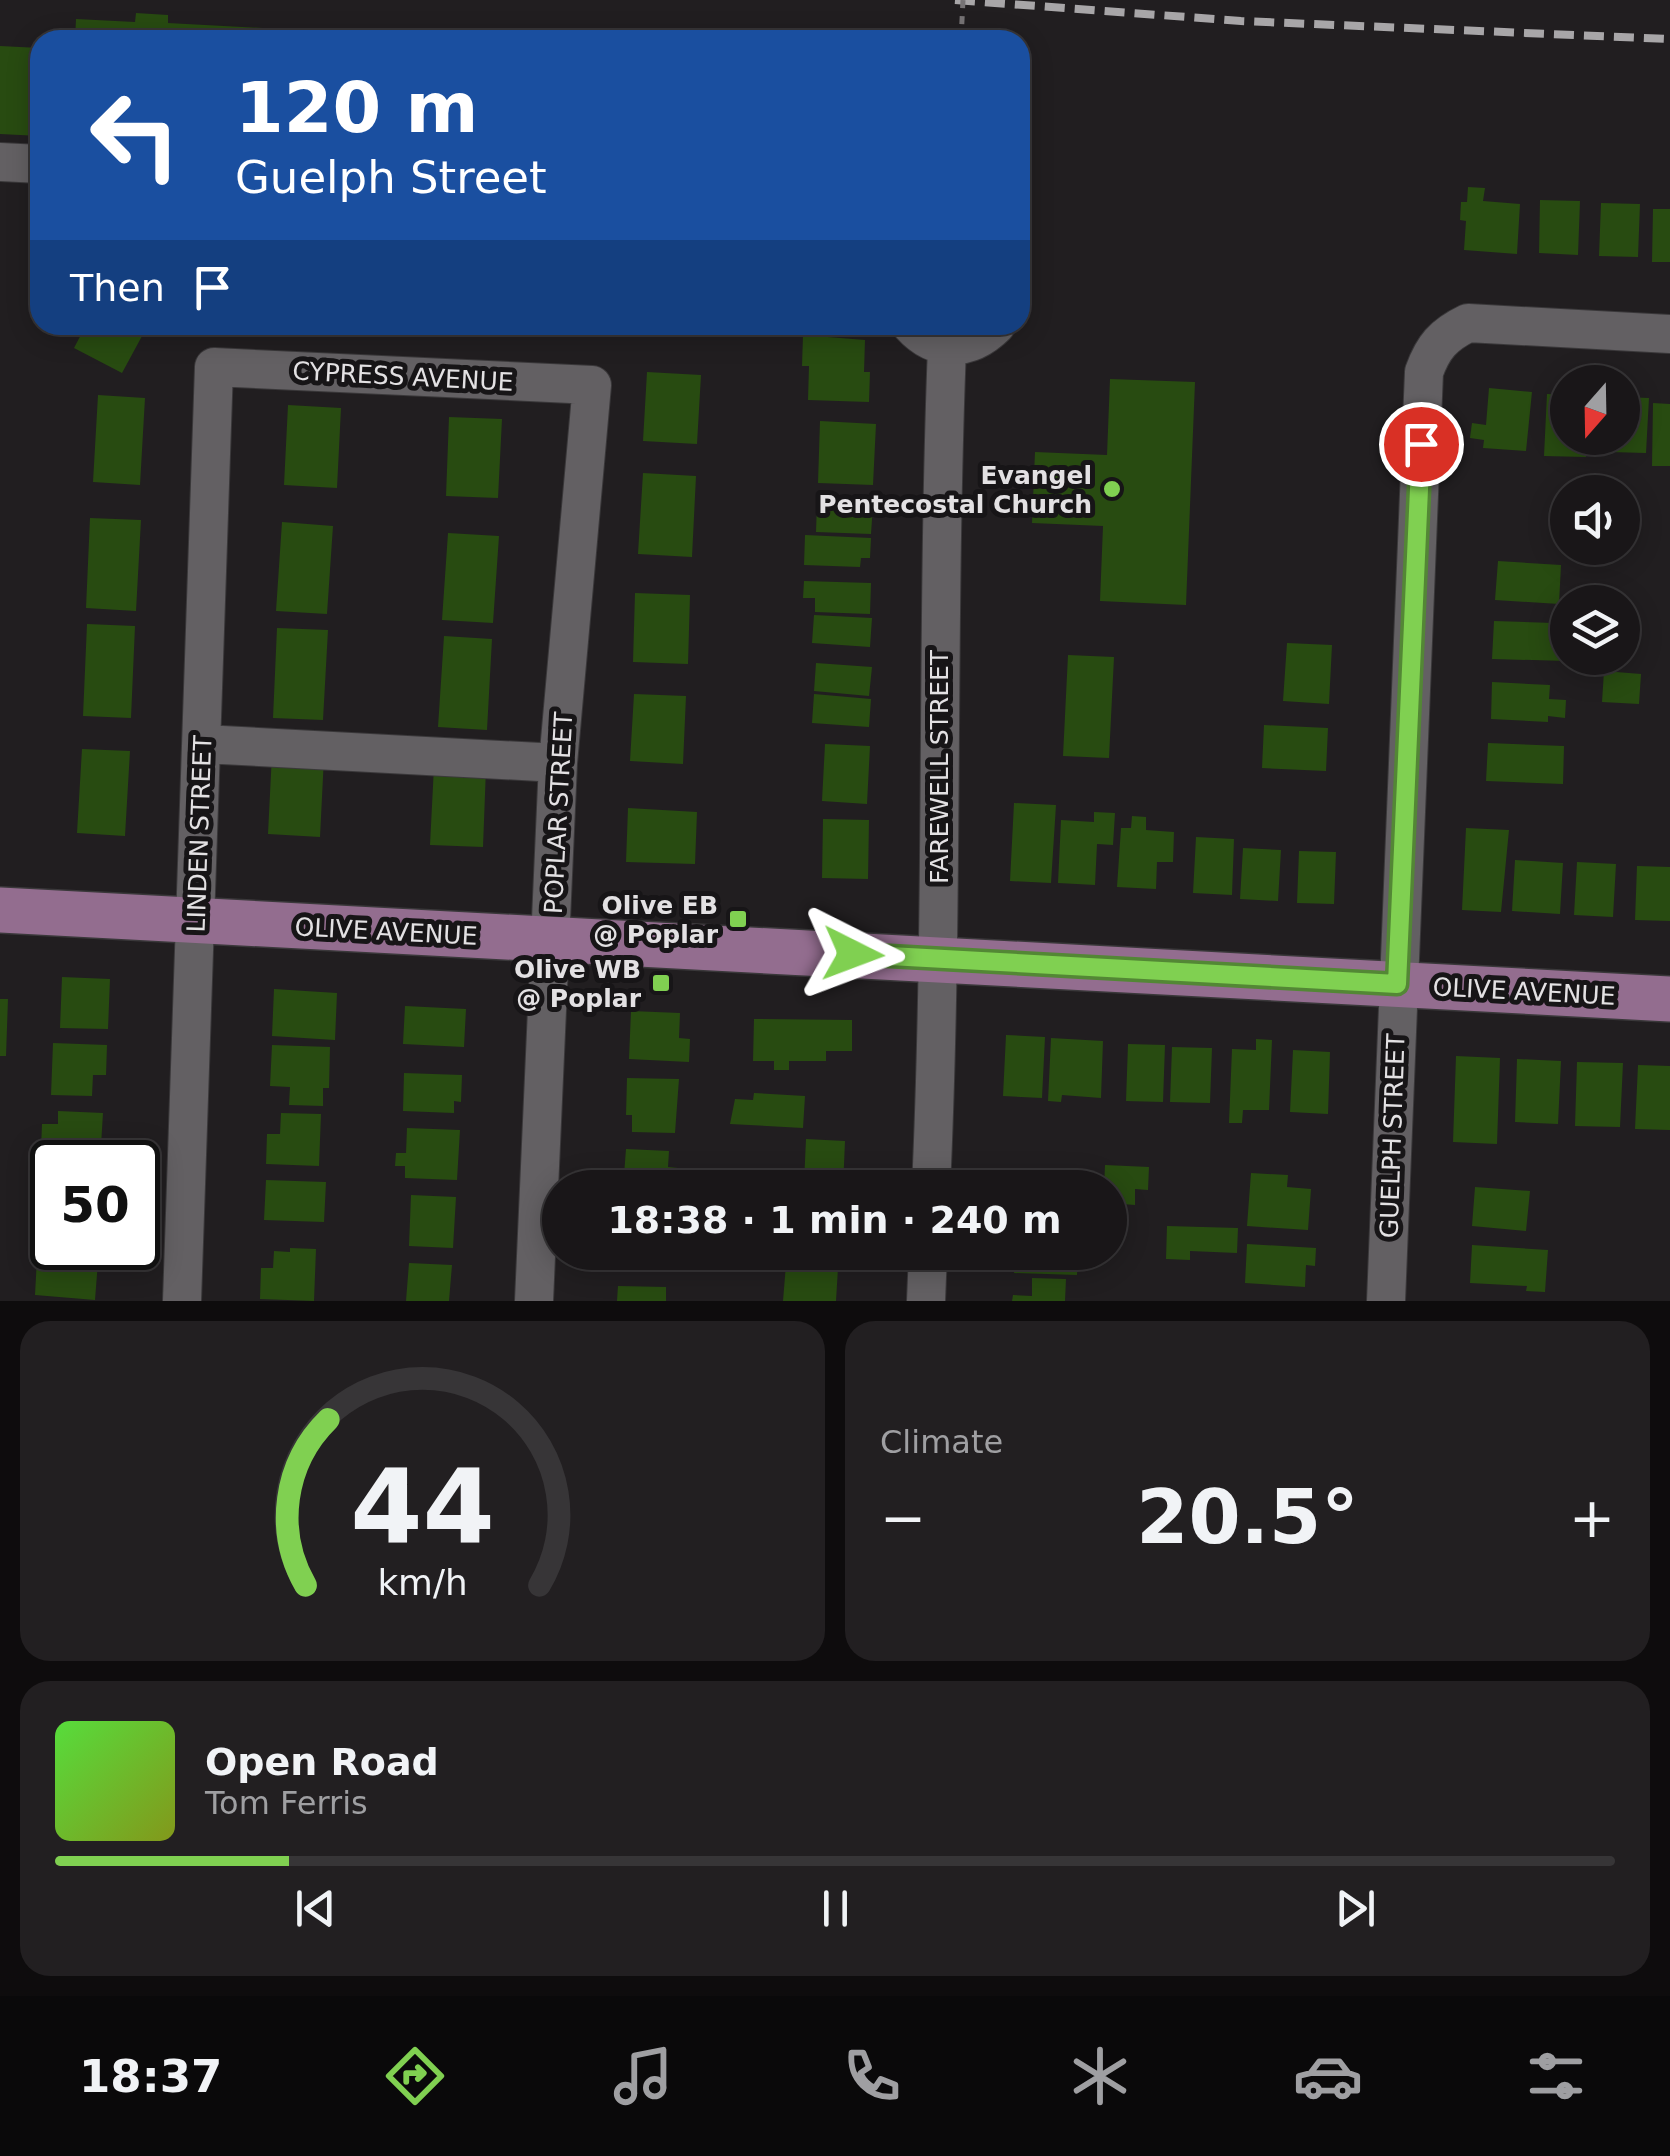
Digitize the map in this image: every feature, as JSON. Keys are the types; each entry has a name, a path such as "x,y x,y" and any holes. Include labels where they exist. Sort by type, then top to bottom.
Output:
{"main road":[{"name":"OLIVE AVENUE","path":"0,910 1670,998"}],"street":[{"path":"0,162 30,164"},
{"name":"GUELPH STREET","path":"1386,1301 1424,372 1431,351 1447,333 1468,323 1670,334"},
{"path":"922,335 947,347 984,335"},
{"name":"FAREWELL STREET","path":"932,1170 939,959 938,741 947,347"},
{"name":"CYPRESS AVENUE","path":"214,367 592,385"},
{"name":"LINDEN STREET","path":"182,1301 214,367"},
{"name":"POPLAR STREET","path":"534,1301 558,763 592,385"},
{"path":"203,744 558,763"},
{"path":"926,1301 927,1270"}],"path":[{"path":"962,30 964,0"}],"building":[{"path":"136,13 168,15 168,23 263,28 75,30 76,19 135,22"},
{"path":"0,46 30,48 30,136 0,134"},
{"path":"1468,187 1485,188 1483,201 1520,204 1517,254 1464,250 1466,221 1460,220 1461,202 1467,202"},
{"path":"1540,200 1580,201 1578,255 1539,253"},
{"path":"1601,203 1640,204 1638,257 1599,256"},
{"path":"1653,209 1670,209 1670,262 1652,262"},
{"path":"81,335 143,335 122,373 74,348"},
{"path":"803,335 865,340 864,372 870,372 869,402 808,400 809,366 802,366"},
{"path":"647,372 701,375 697,444 643,441"},
{"name":"Evangel Pentecostal Church","path":"1110,379 1195,382 1186,605 1100,601 1103,526 1032,523 1035,452 1107,455"},
{"path":"1489,388 1532,392 1526,451 1483,448 1484,440 1470,438 1472,423 1486,425"},
{"path":"1550,394 1550,455 1586,457 1544,456"},
{"path":"98,395 145,398 140,485 93,482"},
{"path":"1640,398 1649,398 1646,453 1640,453"},
{"path":"1653,403 1670,404 1670,466 1652,466"},
{"path":"288,405 341,408 337,488 284,485"},
{"path":"449,417 502,419 498,498 446,496"},
{"path":"820,421 876,424 873,485 818,483"},
{"path":"643,473 696,476 692,557 638,554"},
{"path":"817,503 873,505 871,534 816,532"},
{"path":"90,518 141,520 136,611 86,608"},
{"path":"282,522 333,526 327,614 276,611"},
{"path":"448,533 499,536 493,623 442,620"},
{"path":"805,535 871,538 870,558 861,558 860,567 804,565"},
{"path":"1498,561 1561,565 1560,585 1550,585 1550,603 1495,600"},
{"path":"804,581 871,583 870,614 815,612 815,598 803,598"},
{"path":"635,593 690,595 688,664 633,662"},
{"path":"814,615 872,618 870,647 812,643"},
{"path":"1494,621 1550,623 1550,661 1492,659"},
{"path":"87,624 135,626 131,718 83,716"},
{"path":"277,628 328,630 323,720 273,718"},
{"path":"444,636 492,639 487,730 438,727"},
{"path":"1287,643 1332,645 1329,704 1283,701"},
{"path":"1068,655 1114,657 1109,758 1063,756"},
{"path":"816,663 872,667 869,696 814,691"},
{"path":"1641,674 1639,704 1602,702 1604,675"},
{"path":"1492,682 1550,685 1549,699 1566,700 1565,718 1548,716 1548,722 1491,719"},
{"path":"634,694 686,696 683,764 630,761"},
{"path":"814,694 871,699 869,727 812,723"},
{"path":"1264,725 1328,728 1326,771 1262,768"},
{"path":"1488,743 1564,746 1563,784 1486,781"},
{"path":"825,744 870,746 867,804 822,801"},
{"path":"82,749 130,751 125,836 77,833"},
{"path":"272,754 324,757 320,837 268,834"},
{"path":"434,766 486,768 483,847 430,845"},
{"path":"1014,803 1056,805 1051,883 1010,881"},
{"path":"628,808 697,812 695,864 626,862"},
{"path":"1094,812 1115,813 1113,845 1097,844 1095,885 1058,883 1061,820 1094,822"},
{"path":"1132,816 1146,817 1146,830 1174,832 1173,862 1157,862 1156,889 1117,887 1121,828 1131,828"},
{"path":"823,819 869,820 868,879 822,878"},
{"path":"1466,828 1509,830 1501,912 1462,910"},
{"path":"1196,837 1234,839 1232,895 1193,893"},
{"path":"1243,848 1281,850 1278,901 1240,899"},
{"path":"1299,851 1336,852 1334,904 1297,903"},
{"path":"1515,860 1563,863 1560,914 1512,911"},
{"path":"1577,862 1616,864 1613,917 1574,915"},
{"path":"1637,866 1670,867 1670,921 1635,920"},
{"path":"62,977 110,979 108,1029 60,1028"},
{"path":"274,989 337,993 335,1040 272,1036"},
{"path":"0,999 8,999 6,1056 0,1056"},
{"path":"405,1006 466,1009 464,1047 403,1044"},
{"path":"631,1011 680,1013 679,1038 690,1039 689,1062 629,1059"},
{"path":"754,1019 852,1020 852,1051 826,1051 826,1061 789,1061 789,1070 774,1070 774,1061 753,1061"},
{"path":"1006,1035 1045,1037 1042,1098 1003,1096"},
{"path":"1051,1038 1103,1041 1101,1098 1062,1095 1061,1102 1048,1101"},
{"path":"1256,1039 1272,1040 1269,1110 1243,1110 1242,1123 1229,1123 1232,1049 1256,1050"},
{"path":"53,1043 107,1045 106,1075 93,1075 92,1096 51,1095"},
{"path":"1128,1044 1165,1045 1163,1102 1126,1101"},
{"path":"272,1045 330,1047 329,1088 323,1088 323,1106 289,1105 290,1087 270,1086"},
{"path":"1172,1047 1212,1048 1210,1103 1170,1102"},
{"path":"1293,1050 1330,1052 1328,1114 1290,1112"},
{"path":"1456,1056 1500,1058 1497,1144 1453,1142"},
{"path":"1517,1059 1561,1061 1558,1124 1515,1122"},
{"path":"1577,1062 1623,1063 1620,1127 1575,1126"},
{"path":"1638,1065 1670,1066 1670,1130 1635,1129"},
{"path":"404,1073 462,1075 461,1102 454,1101 454,1113 403,1111"},
{"path":"627,1078 679,1079 675,1133 632,1132 632,1115 626,1115"},
{"path":"754,1093 805,1096 803,1128 730,1124 735,1099 753,1100"},
{"path":"58,1111 103,1113 101,1140 41,1140 42,1124 58,1124"},
{"path":"281,1113 321,1114 319,1166 266,1164 267,1134 280,1134"},
{"path":"407,1128 460,1130 457,1180 405,1178 405,1166 395,1166 396,1153 406,1153"},
{"path":"806,1139 845,1141 844,1170 805,1170"},
{"path":"626,1149 669,1151 668,1167 678,1168 678,1170 624,1170"},
{"path":"1105,1165 1149,1167 1148,1190 1135,1189 1135,1205 1127,1204 1127,1170 1105,1170"},
{"path":"1251,1173 1288,1175 1287,1187 1311,1189 1308,1230 1247,1226"},
{"path":"266,1180 326,1182 324,1222 264,1220"},
{"path":"1475,1187 1530,1191 1526,1231 1472,1226"},
{"path":"411,1195 456,1197 453,1248 409,1246"},
{"path":"1167,1226 1238,1228 1237,1253 1190,1251 1190,1260 1166,1259"},
{"path":"1247,1244 1316,1248 1315,1266 1306,1265 1305,1287 1245,1283"},
{"path":"1472,1245 1548,1250 1545,1292 1526,1291 1527,1286 1470,1283"},
{"path":"290,1248 316,1249 314,1301 260,1299 261,1268 273,1268 274,1251 290,1252"},
{"path":"409,1263 452,1265 449,1301 406,1301"},
{"path":"36,1270 97,1270 95,1300 35,1295"},
{"path":"786,1270 838,1270 836,1301 783,1301"},
{"path":"1014,1270 1077,1270 1077,1275 1014,1273"},
{"path":"1032,1278 1066,1279 1065,1301 1012,1301 1013,1295 1032,1296"},
{"path":"618,1286 666,1287 666,1301 617,1301"}],"railway":[{"path":"955,0 1241,21 1670,39"}],"place":[{"name":"Evangel Pentecostal Church","path":"1112,489"},
{"name":"Olive EB @ Poplar","path":"738,919"},
{"name":"Olive WB @ Poplar","path":"661,983"}],"route":[{"path":"853,954 1397,984 1421,444"}]}
